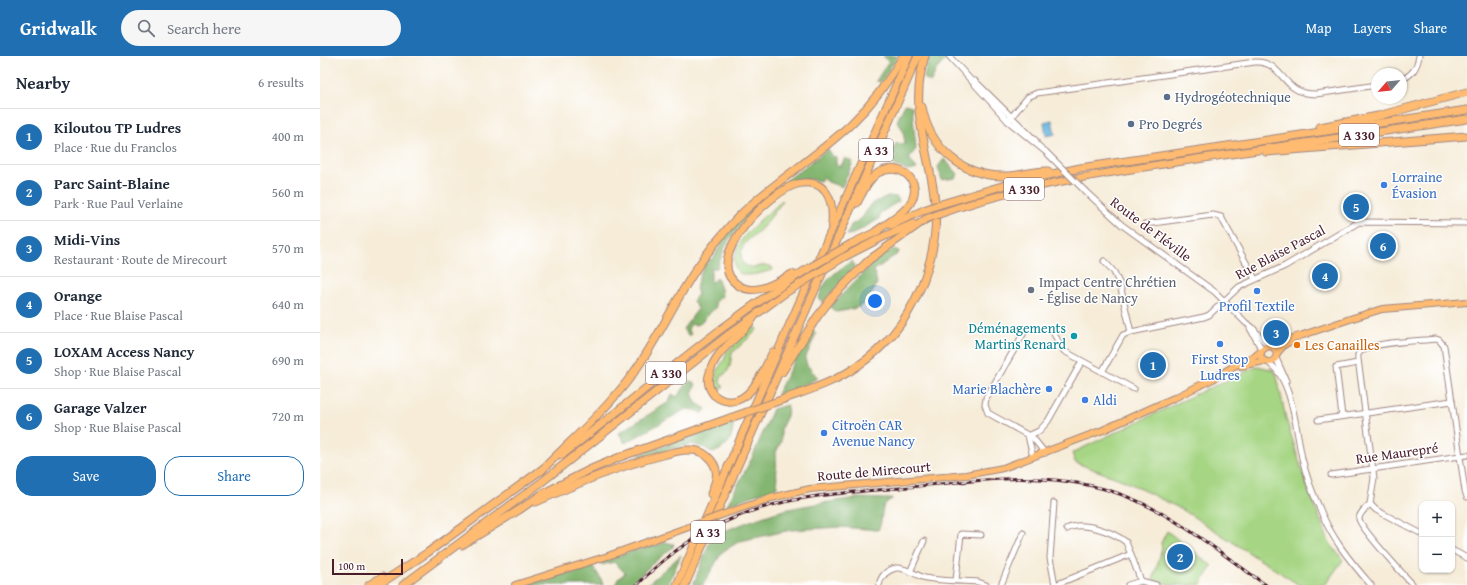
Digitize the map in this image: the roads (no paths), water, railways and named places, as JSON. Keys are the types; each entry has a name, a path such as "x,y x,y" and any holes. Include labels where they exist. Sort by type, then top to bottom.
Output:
{"highway":[{"path":"541,471 601,412 624,387 656,339 685,286 705,255 728,227 767,190 852,124 888,83 903,56"},
{"name":"A 33","path":"677,585 788,328 909,56"},
{"name":"A 33","path":"685,585 769,391 918,56"},
{"path":"428,567 542,494 620,457 826,383 856,367 882,346 903,321 923,282 933,240 936,210 918,110 918,87 921,68 925,56"},
{"path":"918,87 925,119 933,138 947,154 962,165 985,174 1000,176 1045,171 1060,172"},
{"path":"1272,139 1378,116 1467,92"},
{"name":"A 330","path":"378,585 426,553 541,471 723,328 794,275 875,232 924,210 1012,183 1060,172 1467,110"},
{"name":"A 330","path":"403,585 543,481 756,314 785,293 844,257 879,239 938,214 984,199 1044,184 1098,174 1467,119"},
{"path":"1251,151 1273,152 1427,138 1467,136"},
{"path":"835,243 870,180 878,173 887,169 895,168 904,172 910,178 914,187 913,198 900,214 875,232"},
{"path":"794,275 756,289 743,288 735,283 728,271 727,259 729,251 740,232 760,210 783,191 796,184 813,184 824,190 831,201 833,209 832,228"},
{"path":"769,391 817,317 834,295 869,260 926,219"},
{"path":"756,314 749,326 718,356 710,371 708,380 710,389 717,397 721,399 733,401 742,398 751,390 757,382 778,342 788,328"},
{"path":"519,510 592,477 682,450 693,450 702,453 711,460 716,468 716,479 707,503 707,515"},
{"path":"369,585 406,562 426,553"}],"main road":[{"path":"1303,335 1284,344 1272,362 1267,362 1260,356 1261,351 1269,346 1382,309 1467,302"},
{"path":"1269,346 1276,350 1276,355"},
{"name":"Route de Mirecourt","path":"515,585 608,556 771,498 798,491 851,484 966,475 1003,468 1033,458 1103,430 1200,386 1230,370 1234,366 1254,357 1261,351"},
{"name":"Route de Mirecourt","path":"1230,370 1267,362"}],"street":[{"name":"Route de Fléville","path":"949,56 1010,119 1122,226 1204,282 1252,327 1269,346"},
{"path":"1260,56 1260,62"},
{"path":"1407,77 1414,70 1419,56"},
{"path":"1010,119 1028,97 1037,93 1260,62 1276,69 1295,88 1308,94 1371,86"},
{"path":"1145,224 1213,215 1221,217 1255,279"},
{"name":"Rue Blaise Pascal","path":"1131,332 1209,315 1239,287 1285,266 1359,222 1467,223"},
{"path":"1102,372 1123,335 1131,332 1120,285 1114,272 1104,261"},
{"name":"Route de Fléville","path":"1246,322 1258,342 1261,351"},
{"path":"1024,331 986,398 985,405 988,412 994,417 1036,441 1045,453"},
{"path":"1054,334 1064,351 1134,389"},
{"path":"1413,585 1372,539 1360,520 1360,515 1363,510 1370,504 1374,486 1366,414 1358,363 1358,355 1361,351 1379,345 1436,339 1439,340 1444,346 1467,497"},
{"path":"1276,355 1285,375 1303,461 1319,508 1337,544 1371,585"},
{"path":"1028,436 1039,431 1048,421 1082,361"},
{"path":"1267,362 1278,371 1287,390"},
{"path":"1342,416 1336,367 1358,363"},
{"path":"1318,420 1452,401"},
{"path":"1028,436 1033,458"},
{"name":"Rue Maurepré","path":"1332,475 1467,455"},
{"path":"1054,503 1050,558 1055,585 1131,554"},
{"path":"1370,504 1376,510 1419,532"},
{"path":"1067,529 1072,526 1096,528 1126,542 1141,581"},
{"path":"1001,585 1023,533"},
{"path":"956,580 961,534 981,535"},
{"path":"910,572 924,541"},
{"path":"1455,552 1467,558"},
{"path":"879,585 882,577 892,569 899,568 925,578 978,582 986,585"},
{"path":"1128,585 1141,581 1156,585"}],"water":[{"path":"1052,120 1055,134 1046,136 1044,122"}],"railway":[{"path":"637,585 662,562 690,541 720,524 752,511 788,501 844,493 980,480 1006,479 1059,480 1085,484 1111,491 1132,499 1153,508 1192,532 1266,585"}],"place":[{"name":"Hydrogéotechnique","path":"1167,97"},
{"name":"Pro Degrés","path":"1131,124"},
{"name":"Lorraine Évasion","path":"1384,185"},
{"name":"LOXAM Access Nancy","path":"1356,207"},
{"name":"Garage Valzer","path":"1383,246"},
{"name":"Orange","path":"1325,276"},
{"name":"Impact Centre Chrétien - Église de Nancy","path":"1031,290"},
{"name":"Profil Textile","path":"1257,291"},
{"name":"Midi-Vins","path":"1276,333"},
{"name":"Déménagements Martins Renard","path":"1074,336"},
{"name":"First Stop Ludres","path":"1220,344"},
{"name":"Les Canailles","path":"1297,345"},
{"name":"Kiloutou TP Ludres","path":"1153,365"},
{"name":"Marie Blachère","path":"1049,389"},
{"name":"Aldi","path":"1085,400"},
{"name":"Citroën CAR Avenue Nancy","path":"824,433"},
{"name":"Parc Saint-Blaine","path":"1180,557"}]}
